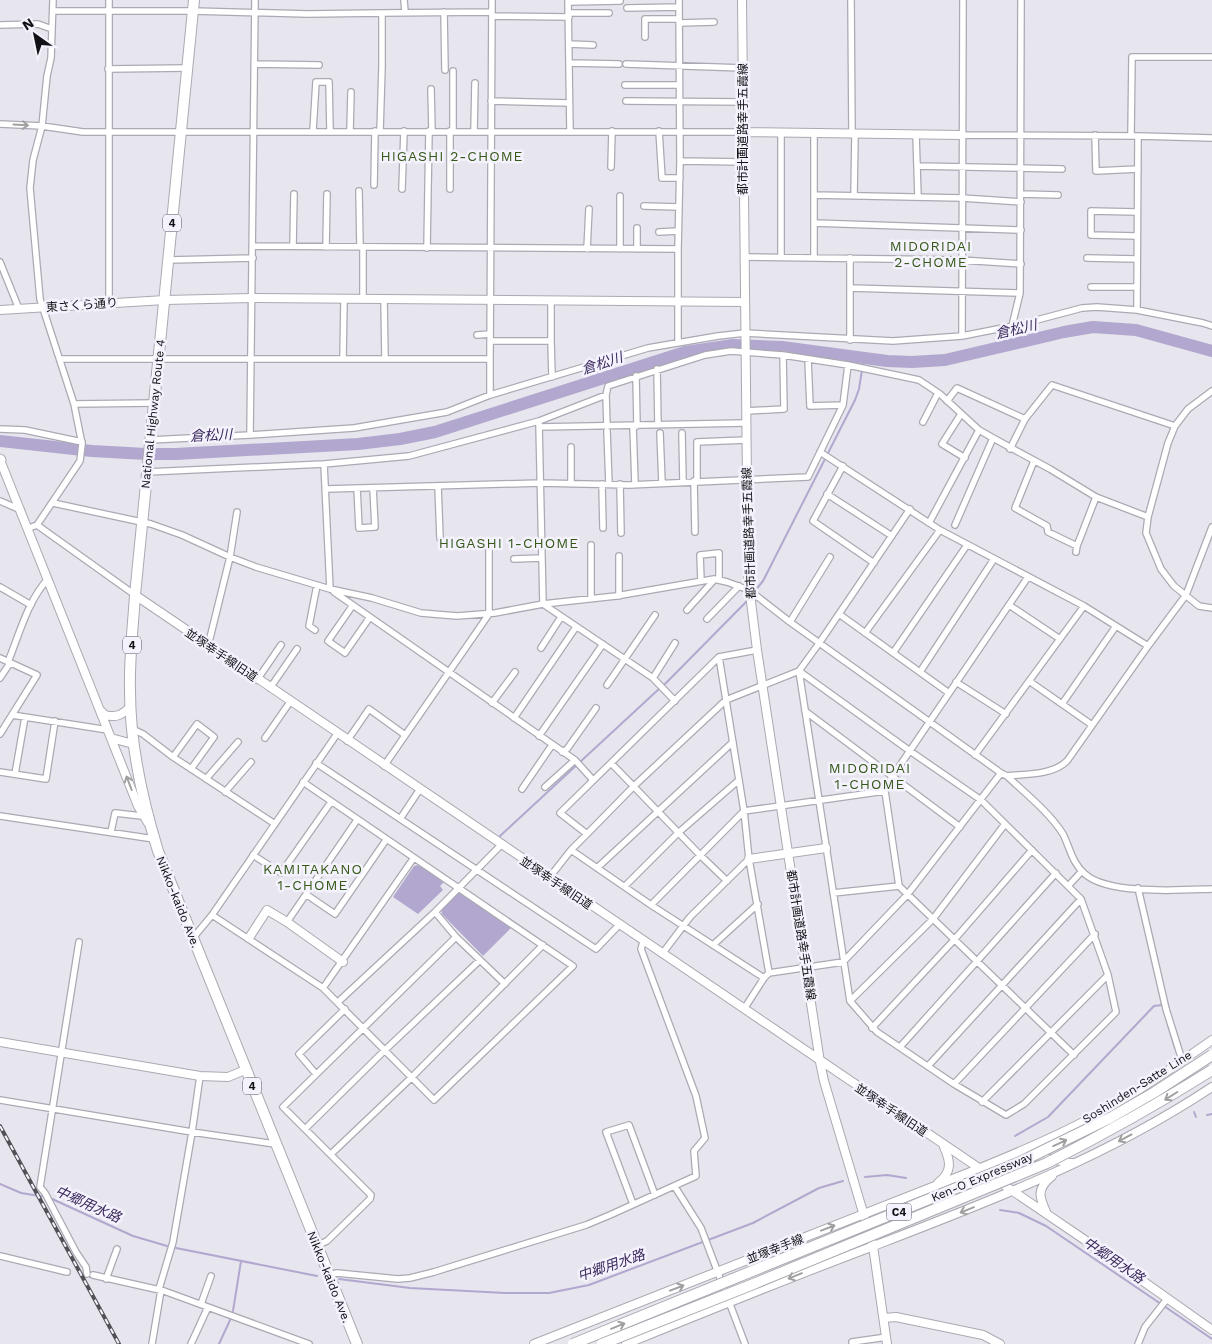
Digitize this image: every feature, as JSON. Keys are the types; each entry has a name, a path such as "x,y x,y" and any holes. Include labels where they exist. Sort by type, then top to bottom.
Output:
{"highway":[{"name":"National Highway Route 4","path":"150,826 133,744 130,671 153,404 194,0"},
{"name":"Nikko-kaido Ave.","path":"150,826 245,1070 357,1344"},
{"name":"Ken-O Expressway","path":"573,1344 1068,1140 1156,1092 1212,1055"},
{"name":"Ken-O Expressway","path":"602,1344 769,1278 1039,1166 1133,1118 1212,1070"}],"street":[{"path":"28,528 37,525 80,461 82,443 74,404 61,359 40,299 30,188 33,160 42,126 47,76 51,58 53,0"},
{"path":"109,0 109,303"},
{"path":"250,435 255,0"},
{"path":"404,0 405,12"},
{"path":"490,395 492,0"},
{"name":"都市計画道路幸手五霞線","path":"742,0 749,590 820,1062 873,1246 887,1341"},
{"path":"851,0 854,196"},
{"path":"962,0 962,336"},
{"path":"1012,326 1020,293 1021,264 1021,0"},
{"path":"570,131 568,1 620,1"},
{"path":"627,8 678,3 680,161 678,342"},
{"path":"53,11 193,11 308,14 444,12 568,15 609,13"},
{"path":"374,185 382,67 382,12"},
{"path":"444,12 445,70"},
{"path":"645,37 646,19 714,22"},
{"path":"0,25 38,24 52,29"},
{"path":"569,44 593,45"},
{"path":"1136,310 1138,169 1132,57 1212,57"},
{"path":"254,64 319,65"},
{"path":"569,64 619,64"},
{"path":"626,64 743,68"},
{"path":"108,69 187,68"},
{"path":"450,189 453,72"},
{"path":"313,131 316,82 330,82 330,131"},
{"path":"474,131 475,83"},
{"path":"625,85 679,85"},
{"path":"427,248 432,89"},
{"path":"350,131 351,92"},
{"path":"491,101 570,103"},
{"path":"626,101 744,102"},
{"path":"0,124 42,126 82,132 659,131 916,135 1095,135 1212,138"},
{"path":"402,189 404,131"},
{"path":"611,167 612,131"},
{"path":"659,131 662,178 680,178"},
{"path":"781,133 781,257"},
{"path":"814,134 814,258"},
{"path":"916,135 918,197"},
{"path":"1095,135 1096,171 1138,169"},
{"path":"680,161 743,162"},
{"path":"917,166 1062,169"},
{"path":"359,191 362,299"},
{"path":"293,246 294,194"},
{"path":"326,247 327,194"},
{"path":"814,194 962,198 1021,202"},
{"path":"1021,194 1058,195"},
{"path":"620,196 620,249"},
{"path":"644,206 679,207"},
{"path":"587,249 589,209"},
{"path":"1137,212 1091,211 1091,235 1137,236"},
{"path":"814,223 1021,230"},
{"path":"637,228 637,249"},
{"path":"659,232 678,232"},
{"path":"253,246 678,249"},
{"path":"744,257 961,260 1021,264"},
{"path":"169,260 253,258"},
{"path":"850,258 850,340"},
{"path":"1087,258 1137,259"},
{"path":"0,262 19,309"},
{"path":"1091,288 1137,287"},
{"path":"850,288 1020,293"},
{"name":"東さくら通り","path":"0,310 165,300 252,298 745,302"},
{"path":"384,299 384,358"},
{"path":"343,358 344,300"},
{"path":"552,301 552,377"},
{"path":"150,443 354,428 447,412 490,395 648,348 678,342 745,335 893,341 962,336 1012,326 1082,308 1136,310 1212,326"},
{"path":"477,335 490,338 551,341"},
{"path":"603,528 607,429 606,396 608,386 656,369 705,355 746,351 848,365 919,380 938,393 980,430 993,438 1096,497 1148,517"},
{"path":"746,411 784,409 783,355"},
{"path":"61,359 490,359"},
{"path":"808,359 810,406 843,405"},
{"path":"326,489 540,483 635,484 808,477 843,405 848,365"},
{"path":"656,369 658,425"},
{"path":"635,484 636,376"},
{"path":"1010,448 1025,419 1052,385 1175,426"},
{"path":"947,401 957,388 1025,419"},
{"path":"1212,392 1188,409 1175,426 1168,443 1148,517 1146,533 1161,569 1174,586 1198,606 1212,608"},
{"path":"923,422 938,393"},
{"path":"148,467 324,464 409,456 539,424 606,396"},
{"path":"74,404 153,404"},
{"path":"961,414 942,444 965,458"},
{"path":"539,424 607,429 658,425 746,423"},
{"path":"539,424 543,604"},
{"path":"0,429 26,430 51,434 82,443"},
{"path":"929,523 980,430"},
{"path":"660,433 662,483"},
{"path":"682,433 683,482"},
{"path":"955,526 993,438"},
{"path":"695,532 697,442 746,440"},
{"path":"571,447 572,484"},
{"path":"820,452 940,530 1084,606 1148,646"},
{"name":"Nikko-kaido Ave.","path":"0,460 142,816 150,826"},
{"path":"1034,460 1015,508 1047,526 1048,532 1076,549 1096,497"},
{"path":"324,464 330,589"},
{"path":"843,466 813,520 874,563"},
{"path":"620,484 620,533"},
{"path":"438,486 440,538"},
{"path":"357,488 359,528 375,527 373,488"},
{"path":"827,494 892,536"},
{"path":"0,501 21,510"},
{"path":"53,502 142,521 182,534 230,557 330,589 372,598 421,613 458,616 489,614 543,604 619,596 701,581 717,580 739,586 749,590 790,622 1007,776 1042,810 1062,834 1075,863 1097,882 1152,890 1212,889"},
{"path":"549,878 572,850 634,786 726,700 799,671 910,510"},
{"path":"208,646 230,557 238,512"},
{"path":"37,525 135,596"},
{"path":"1007,776 1060,768 1067,761 1186,595 1212,527"},
{"path":"865,633 940,530"},
{"path":"591,545 591,598"},
{"path":"893,653 967,545"},
{"path":"384,766 489,614 489,549"},
{"path":"687,610 717,580 719,554 700,555 701,581"},
{"path":"619,556 619,596"},
{"path":"790,622 830,556"},
{"path":"514,559 542,558"},
{"path":"920,672 994,559"},
{"path":"1028,576 892,777 885,791 899,886 907,896 1074,1055"},
{"path":"0,678 9,663 31,605 48,579"},
{"path":"315,630 309,626 317,585"},
{"path":"707,619 739,586"},
{"path":"0,587 31,605"},
{"path":"330,589 575,760 593,780"},
{"name":"並塚幸手線旧道","path":"135,596 978,1169"},
{"path":"543,604 653,678 675,701"},
{"path":"353,605 328,641 345,653 370,617"},
{"path":"1009,605 1060,639"},
{"path":"975,755 1084,606"},
{"path":"839,614 949,693"},
{"path":"607,685 655,615"},
{"path":"541,648 561,617"},
{"path":"514,718 576,626"},
{"path":"1062,704 1116,626"},
{"path":"653,678 674,643"},
{"path":"257,680 281,644"},
{"path":"539,736 603,644"},
{"path":"270,688 297,649"},
{"path":"587,834 560,813 719,658 757,650"},
{"path":"0,658 37,674 0,733"},
{"path":"719,658 744,811 749,859 769,973"},
{"path":"799,671 981,800 1056,872 1081,899 1108,974 1116,1012 1024,1104 1006,1116 954,1084 872,1028 850,1001 799,671"},
{"path":"492,703 515,672"},
{"path":"1030,681 1092,725"},
{"path":"956,682 1006,714"},
{"path":"264,738 290,702"},
{"path":"101,711 105,715 117,716 130,707"},
{"path":"562,752 568,749 596,708"},
{"path":"347,741 369,709 406,735"},
{"path":"805,711 960,827"},
{"path":"12,715 55,721 110,734 133,744"},
{"path":"15,774 25,717"},
{"path":"0,772 46,778 55,721"},
{"path":"173,757 198,724 214,737 191,769"},
{"path":"132,729 143,734 173,757 274,824"},
{"path":"193,939 212,915 337,734"},
{"path":"206,779 238,742"},
{"path":"597,868 657,810 733,742"},
{"path":"522,789 552,745"},
{"path":"545,787 575,760"},
{"path":"225,792 251,762"},
{"path":"316,762 400,820 596,949 619,925"},
{"path":"611,763 727,881"},
{"path":"744,1009 769,973 843,962 907,896 1001,773"},
{"path":"625,886 678,833 739,780"},
{"path":"212,915 323,988 434,1100 573,966 413,859 303,782"},
{"path":"400,820 420,790"},
{"path":"651,905 744,811 885,791"},
{"path":"253,855 281,873 330,802"},
{"path":"111,832 115,813 142,816"},
{"path":"0,816 154,839"},
{"path":"287,922 356,820"},
{"path":"850,1001 932,919 1005,824"},
{"path":"307,895 335,914 386,840"},
{"path":"338,1002 435,912 501,845"},
{"path":"662,954 682,925 749,859 826,848"},
{"path":"572,850 651,905 764,978"},
{"path":"872,1028 954,940 1032,850"},
{"path":"323,988 343,962 413,859"},
{"path":"1069,886 1082,871"},
{"path":"900,1047 1056,872"},
{"path":"832,893 899,886"},
{"path":"1138,888 1166,1009 1182,1060"},
{"path":"928,1066 1081,899"},
{"path":"713,945 758,904"},
{"path":"249,938 268,910 343,962"},
{"path":"435,912 456,937 505,984"},
{"path":"954,1084 1095,934"},
{"path":"316,1246 327,1241 371,1196 283,1107 456,937"},
{"path":"79,942 40,1187 76,1252 90,1275 160,1290 309,1344"},
{"path":"328,1275 410,1278 586,1225 610,1216 696,1176 694,1151 705,1138 696,1096 641,949 643,942"},
{"path":"331,1154 411,1078 543,945"},
{"path":"306,1129 384,1051 480,960"},
{"path":"982,1102 1108,974"},
{"path":"316,1074 299,1054 345,1009"},
{"name":"Soshinden-Satte Line","path":"978,1169 1054,1136 1106,1109 1212,1040"},
{"path":"0,1042 200,1076 228,1077 245,1070"},
{"path":"152,1344 160,1290 173,1242 200,1076"},
{"path":"626,1344 1060,1171 1147,1126 1212,1087"},
{"path":"0,1100 275,1144"},
{"path":"634,1204 606,1132 629,1125 655,1195"},
{"path":"932,1187 946,1176 949,1168 944,1146"},
{"path":"978,1169 1003,1176 1039,1160 1046,1159 1076,1163"},
{"path":"978,1169 1048,1215 1164,1303 1212,1330"},
{"name":"並塚幸手線","path":"534,1344 978,1169"},
{"path":"1048,1215 1041,1201 1040,1193 1044,1184 1060,1171"},
{"path":"675,1187 695,1217 706,1241 745,1344"},
{"path":"763,1254 796,1246 819,1248 857,1236 867,1240 873,1246"},
{"path":"106,1279 117,1249"},
{"path":"0,1256 67,1272"},
{"path":"201,1304 211,1276"},
{"path":"1138,1344 1145,1327 1164,1303"},
{"path":"191,1344 208,1307"},
{"path":"884,1318 896,1318 983,1335 1000,1344"},
{"path":"852,1342 887,1341"}],"shaded area":[{"path":"418,865 444,882 440,886 443,890 418,914 393,897 414,866"},
{"path":"457,894 462,894 511,928 483,956 442,914 441,908"}],"waterway":[{"name":"倉松川","path":"0,441 92,451 176,454 358,444 400,439 435,432 685,352 733,345 782,347 887,361 912,362 945,360 1093,327 1136,330 1212,351"},
{"path":"863,366 864,358"},
{"path":"754,592 763,581 855,400 862,370"},
{"path":"664,685 748,600"},
{"path":"500,836 660,688"},
{"path":"1015,1136 1048,1117 1154,1006 1162,1005"},
{"path":"1168,1025 1175,1048"},
{"path":"1194,1112 1196,1117"},
{"path":"1207,1115 1212,1114"},
{"name":"中郷用水路","path":"865,1177 887,1175 906,1178"},
{"name":"中郷用水路","path":"339,1279 410,1288 505,1293 549,1293 589,1285 753,1223 819,1188 843,1181"},
{"name":"中郷用水路","path":"0,1184 21,1193 46,1197"},
{"name":"中郷用水路","path":"50,1198 133,1236 167,1246"},
{"name":"中郷用水路","path":"1000,1210 1019,1213 1046,1226 1161,1304"},
{"name":"中郷用水路","path":"176,1248 317,1276"},
{"path":"233,1311 241,1261"},
{"name":"中郷用水路","path":"1164,1306 1212,1339"},
{"path":"219,1344 231,1318"}],"railway":[{"path":"0,1126 119,1344"}],"district":[{"name":"HIGASHI 2-CHOME","path":"452,156"},
{"name":"MIDORIDAI 2-CHOME","path":"931,254"},
{"name":"HIGASHI 1-CHOME","path":"509,543"},
{"name":"MIDORIDAI 1-CHOME","path":"870,776"},
{"name":"KAMITAKANO 1-CHOME","path":"313,878"}]}
